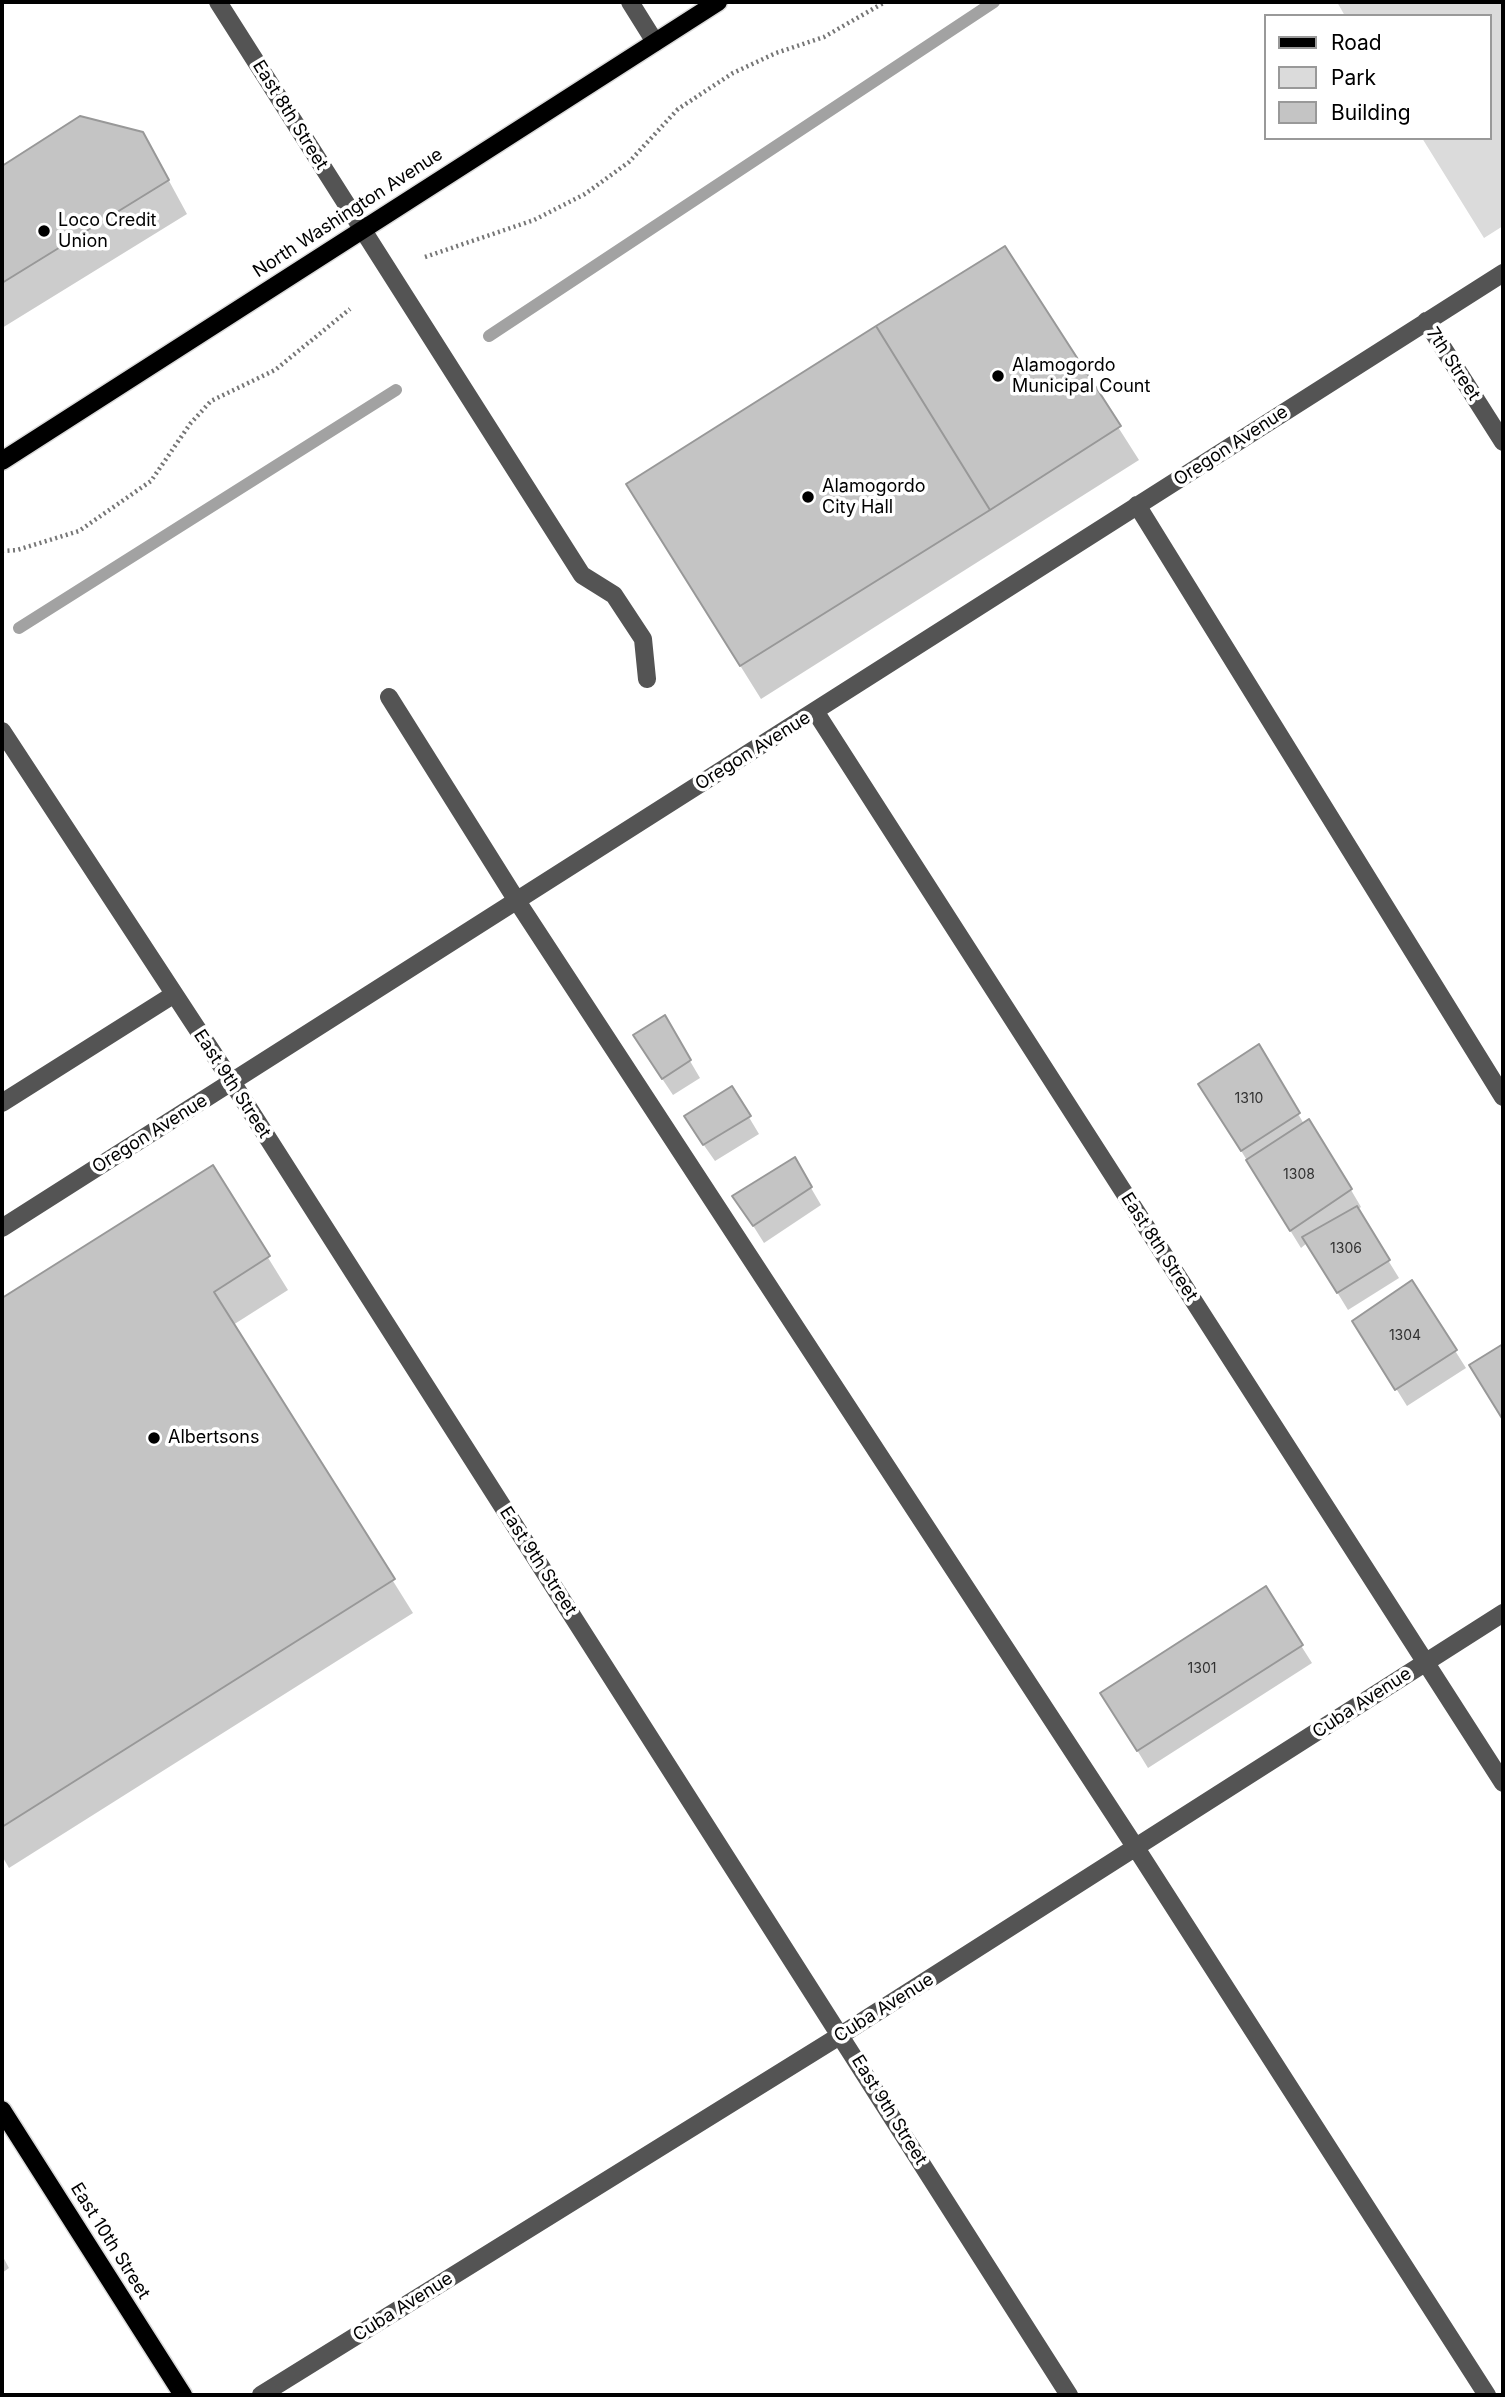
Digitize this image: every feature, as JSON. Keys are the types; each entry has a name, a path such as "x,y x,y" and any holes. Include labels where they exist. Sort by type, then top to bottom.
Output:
{"main road":[{"name":"North Washington Avenue","path":"2,461 718,2"},
{"name":"East 10th Street","path":"2,2110 183,2395"}],"street":[{"name":"East 8th Street","path":"218,2 582,575 614,595 643,639 647,679"},
{"path":"630,2 655,42"},
{"name":"Oregon Avenue","path":"2,1228 1503,273"},
{"name":"7th Street","path":"1426,321 1503,442"},
{"path":"1137,505 1503,1097"},
{"path":"389,697 517,901 1136,1848 1487,2395"},
{"name":"East 8th Street","path":"815,711 1503,1783"},
{"name":"East 9th Street","path":"2,730 232,1082 1069,2395"},
{"path":"2,1103 173,995"},
{"name":"Cuba Avenue","path":"261,2395 841,2035 1503,1613"}],"path":[{"path":"425,257 534,220 585,194 629,162 678,109 733,73 776,53 824,37 885,2"},
{"path":"2,551 17,550 79,531 141,488 151,481 190,424 211,401 275,370 350,309"}],"green space":[{"path":"1337,2 1503,2 1503,226 1484,238 1423,140 1491,140 1491,14 1344,14"}],"building":[{"name":"Loco Credit Union","path":"80,116 143,132 169,180 2,283 2,166"},
{"name":"Alamogordo Municipal Count","path":"1005,246 1121,426 990,510 876,326"},
{"name":"Alamogordo City Hall","path":"876,326 990,510 740,666 626,484"},
{"path":"665,1015 691,1060 662,1079 633,1035"},
{"path":"1259,1044 1300,1113 1241,1151 1198,1084"},
{"path":"732,1086 751,1116 703,1145 684,1116"},
{"path":"1309,1119 1352,1189 1290,1231 1246,1160"},
{"path":"795,1157 812,1187 753,1226 732,1196"},
{"name":"Albertsons","path":"213,1165 270,1256 214,1292 395,1579 2,1827 2,1298"},
{"path":"1357,1206 1390,1260 1337,1293 1302,1237"},
{"path":"1412,1280 1457,1350 1395,1390 1352,1321"},
{"path":"1503,1344 1503,1420 1469,1365"},
{"path":"1266,1586 1303,1645 1137,1751 1100,1693"}],"waterway":[{"path":"489,336 994,2"},
{"path":"19,628 396,390"}],"place":[{"name":"Loco Credit Union","path":"44,231"},
{"name":"Alamogordo Municipal Count","path":"998,376"},
{"name":"Alamogordo City Hall","path":"808,497"},
{"name":"Albertsons","path":"154,1438"}]}
